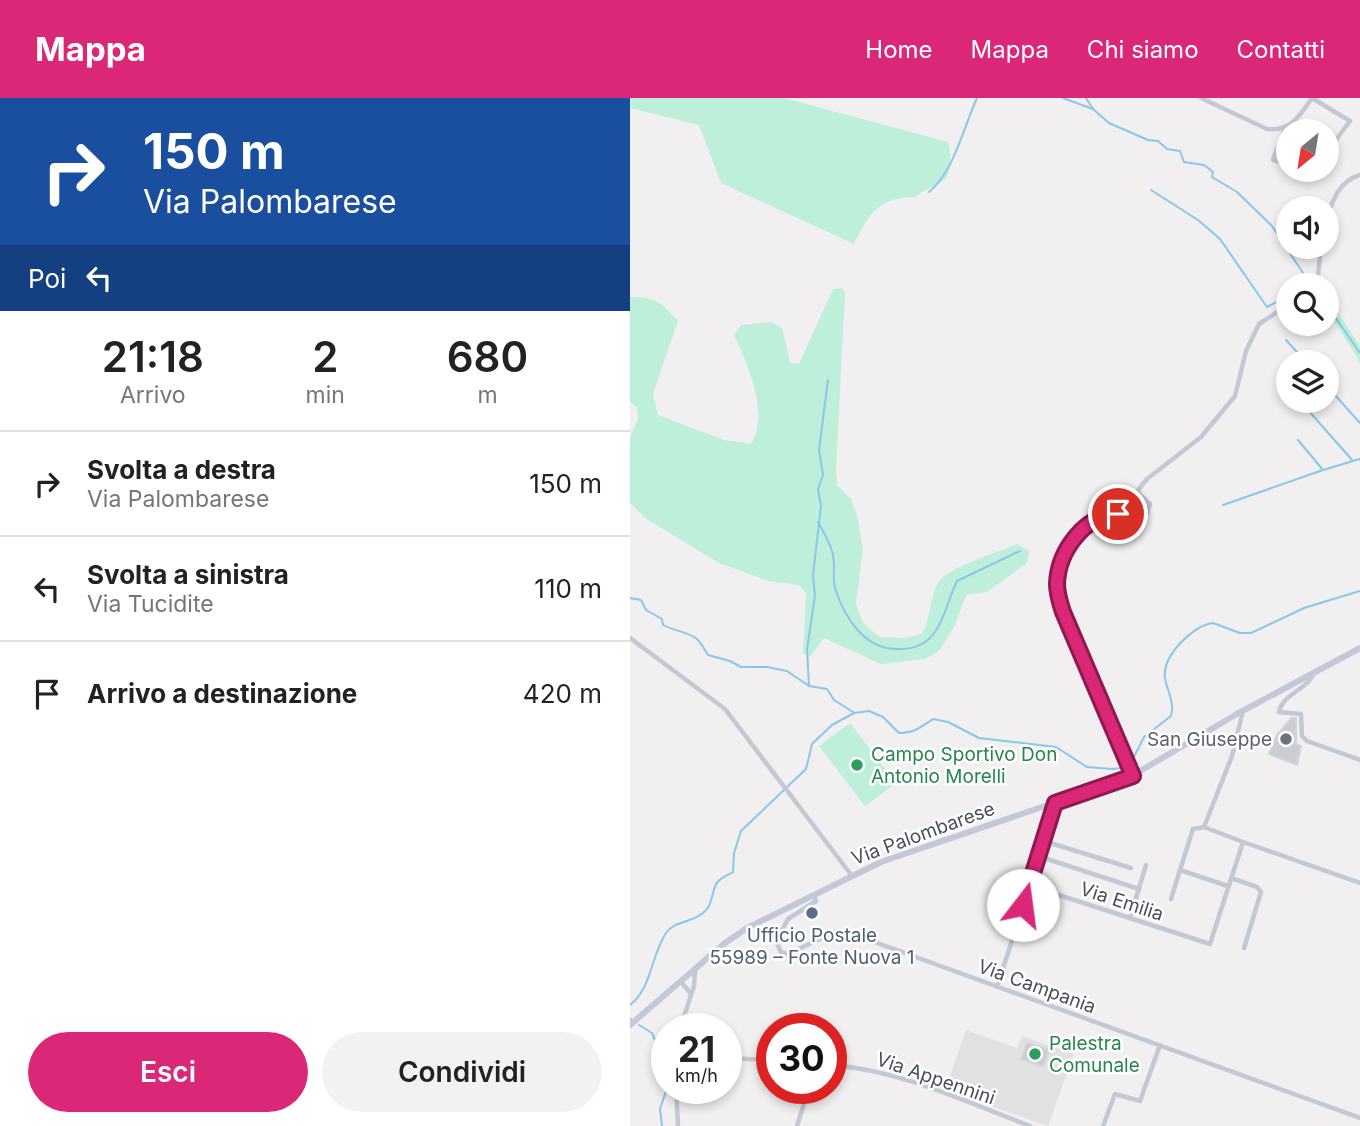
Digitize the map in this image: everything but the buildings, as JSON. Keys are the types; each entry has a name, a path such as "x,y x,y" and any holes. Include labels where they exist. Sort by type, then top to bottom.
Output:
{"main road":[{"name":"Via Palombarese","path":"630,1025 736,935 852,876 901,855 1055,803 1131,773 1360,648"}],"street":[{"path":"1201,98 1267,129 1276,129"},
{"path":"1296,119 1309,99 1350,121 1339,136"},
{"path":"1335,196 1346,181 1360,175"},
{"path":"1131,773 1063,612 1057,586 1062,561 1070,544 1097,519 1112,514 1147,513 1150,504 1138,490 1147,479 1201,437 1235,396 1246,351 1259,324 1276,313"},
{"path":"630,638 718,702 741,727 852,876"},
{"path":"1314,671 1311,680 1282,704 1279,712 1302,715 1302,736 1307,741 1360,760"},
{"path":"1204,827 1234,748 1243,710"},
{"path":"998,987 1055,803"},
{"path":"1171,900 1192,829 1204,827 1360,883"},
{"path":"1044,841 1131,868"},
{"path":"1180,870 1228,886 1242,842"},
{"path":"1038,856 1139,889"},
{"path":"1130,918 1146,865"},
{"path":"1231,878 1261,891 1244,948"},
{"name":"Via Emilia","path":"1030,885 1210,944 1228,886"},
{"name":"Via Campania","path":"814,895 816,901 789,917 781,929 775,945 783,953 788,954 841,931 1360,1118"},
{"path":"685,1013 695,971"},
{"path":"682,983 691,995"},
{"path":"1103,1126 1115,1094 1140,1101 1160,1045"},
{"name":"Via Appennini","path":"847,1066 880,1069 1030,1126"},
{"path":"677,1104 678,1126"},
{"path":"797,1126 804,1104"}],"shaded area":[{"path":"966,1030 1017,1048 1022,1036 1074,1054 1048,1126 945,1090"}],"green space":[{"path":"630,98 784,98 948,142 949,172 942,182 916,197 893,200 877,209 854,244 721,183 699,125 630,108"},
{"path":"842,288 845,293 837,485 851,499 857,516 863,548 856,604 863,623 879,637 905,638 922,634 936,587 945,576 964,565 1017,544 1029,551 1027,563 987,592 966,595 955,625 939,651 925,659 881,664 824,638 810,657 803,653 806,593 799,585 769,581 719,563 648,520 630,503 630,437 638,420 637,407 630,402 630,297 657,302 678,321 653,394 658,415 724,440 751,444 756,432 758,404 751,375 734,335 741,325 771,322 782,328 790,363 799,364 833,289"},
{"path":"1339,314 1360,346 1360,365 1339,328"},
{"name":"Campo Sportivo Don Antonio Morelli","path":"850,723 896,783 865,806 819,746"}],"waterway":[{"path":"929,192 952,161 977,98"},
{"path":"1063,98 1093,109 1109,123 1148,140 1158,141 1167,149 1180,151 1184,162 1204,165 1213,172 1212,177 1237,192 1272,226 1303,273"},
{"path":"1086,98 1093,109"},
{"path":"1151,190 1198,220 1220,239 1267,307 1276,302"},
{"path":"1339,323 1360,353"},
{"path":"1286,340 1295,350"},
{"path":"809,686 807,649 815,596 813,575 821,506 818,489 823,475 819,450 828,380"},
{"path":"1339,400 1360,423"},
{"path":"1311,413 1353,461"},
{"path":"1223,505 1323,470 1298,440"},
{"path":"1323,470 1360,459"},
{"path":"818,522 832,551 835,588 850,620 874,643 895,649 910,648 931,637 957,581 1020,551"},
{"path":"630,1005 643,990 666,933 673,926 706,910 717,882 733,872 734,853 741,831 806,769 812,744 832,725 854,713 869,711 883,717 899,733 904,733 933,719 948,722 979,738 1056,747 1087,767 1123,768 1131,763 1144,737 1171,716 1172,706 1165,669 1174,651 1188,635 1213,623 1240,633 1251,633 1304,608 1360,591"},
{"path":"630,598 641,600 646,610 662,619 663,625 694,637 708,655 741,667 767,667 787,671 809,686 827,689 834,700 853,712"},
{"path":"639,1025 652,1033 657,1045 666,1091 660,1109 662,1126"}],"place":[{"name":"San Giuseppe","path":"1286,739"},
{"name":"Campo Sportivo Don Antonio Morelli","path":"857,765"},
{"name":"Ufficio Postale 55989 – Fonte Nuova 1","path":"812,913"},
{"name":"Palestra Comunale","path":"1035,1054"}],"route":[{"path":"1023,905 1055,803 1133,776 1063,612 1057,586 1062,561 1075,538 1086,526 1104,515 1118,514"}]}
